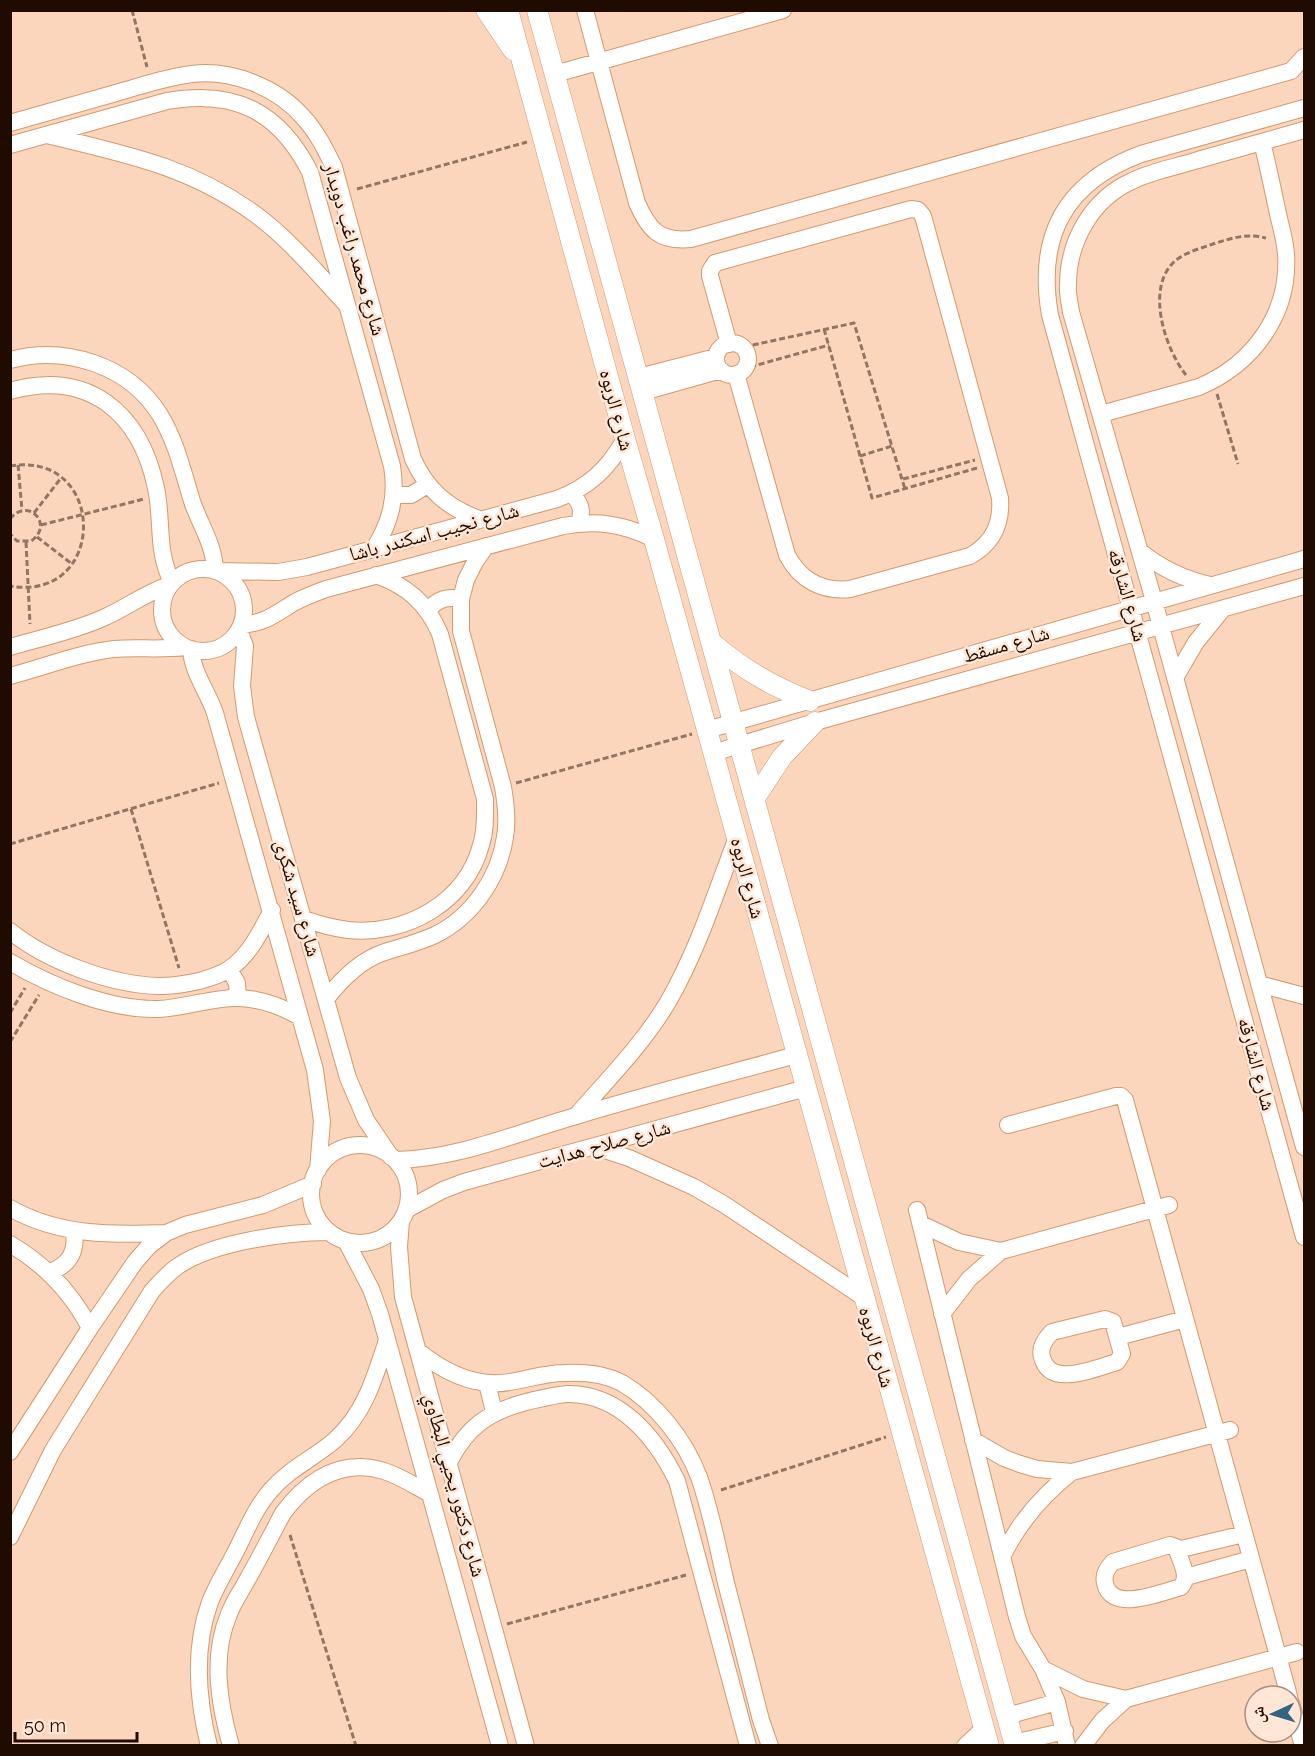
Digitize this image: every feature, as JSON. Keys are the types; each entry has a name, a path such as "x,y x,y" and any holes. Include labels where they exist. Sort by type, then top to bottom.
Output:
{"street":[{"path":"486,10 524,67"},
{"name":"شارع الربوه","path":"508,10 624,439 714,753 986,1737"},
{"name":"شارع الربوه","path":"537,10 1015,1744"},
{"path":"585,10 637,203 645,221 657,234 674,240 702,236 1291,71 1305,57"},
{"path":"555,74 783,10"},
{"name":"شارع محمد راغب دويدار","path":"10,123 151,83 193,74 223,74 252,82 279,96 303,116 321,140 334,167 413,459 427,485 442,500 459,512 479,519"},
{"name":"شارع محمد راغب دويدار","path":"10,145 167,101 192,97 217,98 233,102 263,115 283,130 298,150 310,172 392,466 394,495 391,513 385,531 375,547"},
{"name":"شارع الشارقه","path":"1305,108 1142,154 1118,163 1096,176 1077,194 1062,215 1052,239 1046,264 1046,289 1050,315 1305,1237"},
{"name":"شارع الشارقه","path":"1305,130 1132,181 1103,201 1091,213 1078,235 1070,260 1067,286 1071,312 1141,552 1305,1147"},
{"path":"46,135 144,158 183,173 221,192 256,215 288,242 348,306"},
{"path":"1101,414 1206,384 1232,369 1249,355 1263,338 1282,298 1287,276 1285,244 1262,142"},
{"path":"641,385 730,367 747,355 736,345 710,276 715,263 911,209 918,210 923,216 1000,498 999,520 990,540 977,552 961,559 850,589 822,587 805,578 798,572 787,555 730,367 721,348 736,345"},
{"path":"10,360 46,354 73,356 98,364 122,376 142,393 159,414 171,438 197,513 215,556 217,571"},
{"path":"10,391 49,384 75,388 96,395 120,413 135,434 147,460 158,495 162,556 171,584"},
{"name":"شارع نجيب اسكندر باشا","path":"217,571 249,573 297,569 571,494 588,484 603,471 615,456 624,439"},
{"path":"394,495 411,495 427,485"},
{"path":"571,494 578,499 581,507 582,515 579,523"},
{"name":"شارع نجيب اسكندر باشا","path":"240,628 269,619 310,594 579,523 599,522 618,525 654,539"},
{"path":"326,999 350,972 364,961 380,953 413,944 457,921 475,904 500,861 506,836 503,787 460,631 462,598 471,571 486,546"},
{"path":"1141,552 1173,574 1211,585"},
{"name":"شارع مسقط","path":"707,730 1305,559"},
{"path":"10,676 97,652 128,648 213,650 232,639 240,628 244,613 243,600 238,588 230,578 217,571 204,568 181,574 164,596 162,608 167,630 174,639 187,648"},
{"path":"303,919 350,930 374,930 404,924 425,915 444,902 467,876 482,845 485,799 440,634 428,610 413,594 396,582 376,575"},
{"path":"10,647 104,618 145,594 171,584"},
{"name":"شارع مسقط","path":"714,753 816,722 1305,586"},
{"path":"428,610 443,598 462,598"},
{"path":"1175,678 1196,642 1222,610"},
{"name":"شارع سيد شكرى","path":"240,628 245,646 242,686 246,717 326,999 356,1100 366,1120 393,1158"},
{"path":"712,643 757,678 810,701"},
{"name":"شارع سيد شكرى","path":"187,648 193,666 211,699 272,910 320,1095 322,1129 315,1177"},
{"path":"755,798 782,758 816,722"},
{"path":"576,1116 647,1033 667,1002 685,970 737,837"},
{"path":"10,931 36,950 63,963 113,979 160,986 207,979 229,969 247,952 261,932 272,910"},
{"path":"374,930 372,943 380,953"},
{"path":"10,962 40,978 109,1003 132,1008 180,1007 238,998 260,1000 281,1006 300,1017"},
{"path":"229,969 237,983 238,998"},
{"path":"1259,984 1305,996"},
{"name":"شارع صلاح هدايت","path":"393,1158 420,1160 445,1155 796,1055"},
{"name":"شارع صلاح هدايت","path":"403,1216 443,1190 464,1182 806,1088"},
{"path":"1008,1125 1121,1096 1125,1100 1162,1207 1185,1319 1223,1431 1244,1534 1286,1684"},
{"path":"351,1146 379,1149 393,1158 403,1171 408,1184 409,1197 403,1216 382,1238 365,1242 346,1241 329,1232 320,1222 314,1210 312,1197 315,1177 326,1159 338,1150 351,1146"},
{"path":"595,1147 629,1158 694,1187 725,1205 863,1297"},
{"path":"10,1452 90,1328 135,1262 149,1246 166,1233 185,1225 263,1205 315,1177"},
{"path":"1015,1744 1066,1738 1057,1702 1043,1669 1023,1636 919,1217 959,1242 1000,1251 1162,1207"},
{"path":"10,1208 33,1220 74,1232 166,1233"},
{"name":"شارع دكتور يحيي البطاوي","path":"403,1216 399,1247 402,1289 526,1746"},
{"path":"50,1272 60,1269 74,1252 74,1232"},
{"path":"10,1536 52,1450 152,1291 163,1278 185,1261 210,1251 282,1234 329,1232"},
{"name":"شارع دكتور يحيي البطاوي","path":"346,1241 371,1289 387,1340 500,1746"},
{"path":"10,1244 50,1272 80,1308 90,1328"},
{"path":"942,1314 969,1280 1000,1251"},
{"path":"1108,1319 1113,1322 1118,1337 1122,1354 1117,1362 1066,1375 1051,1372 1042,1359 1041,1352 1046,1338 1059,1329 1108,1319"},
{"path":"1118,1337 1185,1319"},
{"path":"209,1746 198,1691 198,1660 202,1631 210,1602 258,1507 270,1490 285,1476 336,1439 362,1407 387,1340"},
{"path":"418,1351 433,1364 450,1373 468,1380 487,1383 507,1383 563,1372 582,1373 621,1383 653,1408 679,1439 705,1495 761,1720 770,1746"},
{"path":"487,1383 494,1412"},
{"path":"891,1396 917,1388"},
{"path":"449,1462 467,1433 494,1412 548,1396 568,1394 588,1396 625,1413 650,1437 677,1481 748,1746"},
{"path":"973,1440 1004,1458 1020,1464 1037,1469 1072,1472 1223,1431"},
{"path":"319,1452 332,1471"},
{"path":"231,1746 224,1721 219,1666 228,1615 284,1513 294,1500 332,1471 349,1467 376,1469 401,1478 430,1494"},
{"path":"1002,1557 1020,1524 1031,1510 1043,1496 1072,1472"},
{"path":"1178,1550 1244,1534"},
{"path":"1170,1545 1178,1550 1186,1576 1181,1587 1131,1600 1112,1596 1104,1579 1108,1567 1119,1559 1170,1545"},
{"path":"1186,1576 1251,1559"},
{"path":"960,1644 985,1638"},
{"path":"1083,1746 1102,1721 1126,1699 1297,1652"},
{"path":"1043,1669 1083,1689 1126,1699"},
{"path":"1007,1716 1057,1702"},
{"path":"965,1746 986,1737"}],"path":[{"path":"132,10 151,83"},
{"path":"341,193 543,137"},
{"path":"1238,464 1206,384 1185,374 1174,358 1166,339 1160,288 1171,264 1182,256 1239,236 1252,235 1285,244"},
{"path":"736,345 854,322 905,489"},
{"path":"824,329 872,498 989,460"},
{"path":"730,367 829,345"},
{"path":"860,456 892,446"},
{"path":"902,479 989,460"},
{"path":"18,465 22,510"},
{"path":"10,466 41,467 61,478 74,490 84,514 85,535 78,555 57,578 28,588 10,586"},
{"path":"34,513 61,478"},
{"path":"41,525 158,495"},
{"path":"10,534 26,542 37,537 41,525 34,513 22,510 11,517"},
{"path":"37,537 72,564"},
{"path":"10,542 14,538"},
{"path":"26,542 32,641"},
{"path":"503,787 707,730"},
{"path":"10,844 234,778"},
{"path":"131,809 184,984"},
{"path":"10,1013 40,978"},
{"path":"10,1042 40,978"},
{"path":"705,1495 901,1432"},
{"path":"284,1513 356,1746"},
{"path":"494,1628 702,1570"}]}
